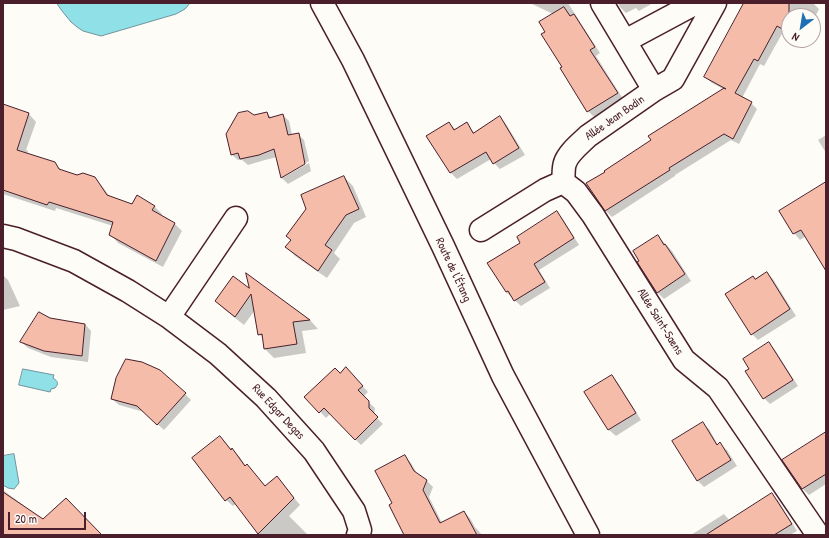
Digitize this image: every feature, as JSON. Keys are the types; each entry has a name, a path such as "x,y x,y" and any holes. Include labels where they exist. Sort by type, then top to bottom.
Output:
{"street":[{"name":"Route de l'Étang","path":"322,3 353,60 436,232 503,376 588,535"},
{"path":"602,3 654,90"},
{"path":"625,41 696,3"},
{"name":"Allée Jean Bodin","path":"563,182 565,163 588,136 654,90 673,80 715,3"},
{"path":"481,230 544,190 563,182"},
{"name":"Allée Saint-Saens","path":"563,182 576,192 593,215 684,360 718,388 818,535"},
{"path":"169,317 236,218"},
{"name":"Rue Edgar Degas","path":"3,236 16,239 74,261 128,291 169,317 218,354 266,398 314,451 354,511 360,533"}],"water":[{"path":"57,3 190,3 185,9 176,14 101,36 83,31 77,27 71,22"},
{"path":"23,369 54,375 53,378 57,381 57,385 55,388 51,389 50,392 19,385"},
{"path":"14,454 19,483 14,489 3,485 3,456"}],"building":[{"path":"744,3 789,3 789,8 781,8 781,28 777,26 758,61 754,59 735,93 752,102 733,139 724,134 669,168 670,170 605,211 586,183 605,172 604,171 651,140 648,136 724,88 726,89 704,77"},
{"path":"564,7 570,16 574,14 595,47 590,50 618,93 587,112 560,68 562,67 541,34 545,32 539,22"},
{"path":"3,104 29,113 17,150 55,162 59,169 77,175 83,173 95,177 107,195 132,204 137,195 155,206 152,210 175,223 156,261 109,235 113,222 49,202 47,205 3,190"},
{"path":"248,111 254,115 267,112 269,118 283,114 288,135 299,133 305,164 281,178 274,149 259,155 240,159 238,153 231,155 226,134 238,113"},
{"path":"500,116 519,148 493,164 486,152 450,173 426,136 449,122 454,130 467,122 473,133"},
{"path":"344,176 359,209 346,215 325,245 332,250 318,271 285,247 291,240 286,236 306,209 301,195"},
{"path":"826,182 826,271 801,230 793,234 779,211"},
{"path":"557,211 574,238 534,264 545,282 514,301 508,291 506,292 487,263 520,243 517,237"},
{"path":"658,235 685,274 657,293 637,262 639,261 633,251"},
{"path":"767,272 790,309 751,335 725,294 753,276 755,279"},
{"path":"246,273 310,320 293,322 297,344 264,349 262,334 258,335 251,294 235,317 215,301 233,276 249,288"},
{"path":"39,312 50,318 85,324 82,356 44,351 20,342"},
{"path":"769,342 793,380 763,399 745,371 749,369 743,359"},
{"path":"126,359 142,362 160,370 186,393 157,425 137,406 111,399 116,378"},
{"path":"346,367 363,386 358,390 369,401 369,408 378,417 355,440 324,408 319,413 304,397 335,368 340,373"},
{"path":"612,375 636,413 608,430 584,392"},
{"path":"703,422 717,445 720,442 731,460 697,481 672,441"},
{"path":"826,432 826,474 802,489 782,460"},
{"path":"220,436 231,450 232,448 245,466 247,464 265,486 277,476 294,498 258,534 230,497 225,501 192,458"},
{"path":"405,455 414,471 427,480 423,490 440,523 464,511 477,535 404,535 389,505 392,503 375,471"},
{"path":"3,492 43,519 66,498 102,535 3,535"},
{"path":"772,493 792,524 774,535 706,535"}]}
